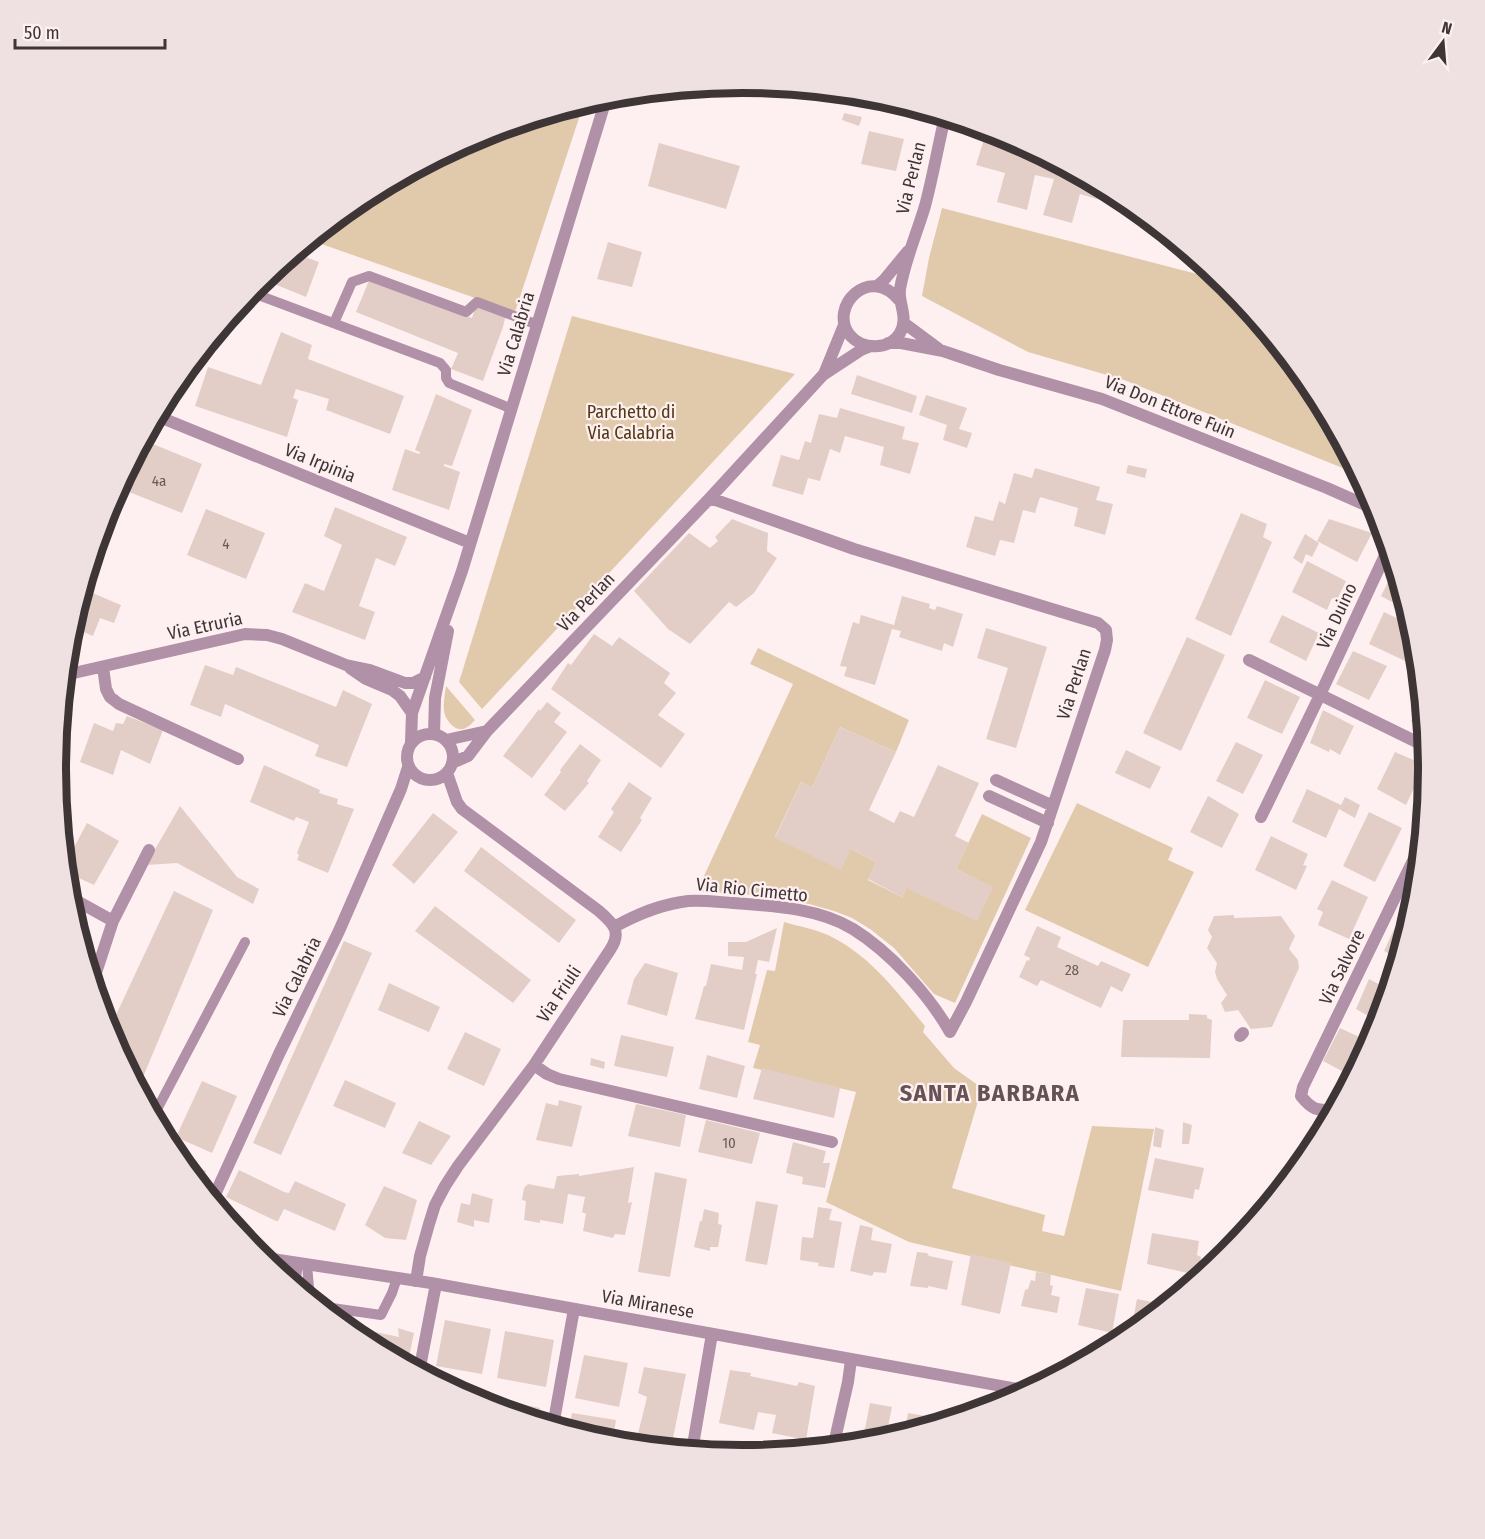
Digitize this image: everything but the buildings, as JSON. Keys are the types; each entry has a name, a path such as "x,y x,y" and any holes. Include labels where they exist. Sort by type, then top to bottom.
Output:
{"street":[{"name":"Via Calabria","path":"216,1193 279,1054 339,931 401,789 408,767 406,752 411,742 412,713 458,583 603,108"},
{"name":"Via Perlan","path":"904,322 899,300 900,287 924,206 943,124"},
{"name":"Via Perlan","path":"824,375 844,325 845,310 850,300 861,289 877,286 884,280 910,247"},
{"path":"877,286 893,292 899,300"},
{"path":"888,343 897,337 904,322"},
{"name":"Via Don Ettore Fuin","path":"904,322 943,351"},
{"path":"844,325 849,334 858,342 871,346"},
{"name":"Via Perlan","path":"449,768 468,756 487,731 824,375 861,350 888,343"},
{"name":"Via Don Ettore Fuin","path":"888,343 902,343 943,351 999,370 1102,399 1327,488 1366,506"},
{"name":"Via Irpinia","path":"164,419 470,543"},
{"name":"Via Perlan","path":"710,498 854,549 1087,619 1106,630 1105,650 1041,842 950,1032"},
{"name":"Via Duino","path":"1260,817 1384,557"},
{"name":"Via Calabria","path":"434,734 435,698 458,583"},
{"name":"Via Etruria","path":"73,673 246,634 267,635 346,665 370,670 405,683 413,683 425,677"},
{"path":"1249,660 1418,743"},
{"name":"Via Etruria","path":"346,665 366,679 392,690 400,696 412,713"},
{"path":"103,667 106,688 110,697 119,704 238,759"},
{"path":"446,740 487,731"},
{"path":"411,742 420,736 434,734 446,740 453,752 449,768 457,802 462,809 599,911 611,921 614,927"},
{"path":"408,767 424,780 439,778 449,768"},
{"path":"996,780 1053,806"},
{"path":"989,796 1048,823"},
{"path":"97,970 113,921 148,850"},
{"name":"Via Salvore","path":"1327,1110 1309,1107 1301,1096 1303,1087 1412,862"},
{"name":"Via Rio Cimetto","path":"614,927 637,914 688,901 794,909 840,922 886,954 914,984 950,1032"},
{"path":"79,902 113,921"},
{"name":"Via Friuli","path":"416,1281 429,1224 435,1205 445,1186 534,1065 615,942 614,927"},
{"path":"534,1065 559,1079 832,1142"},
{"name":"Via Miranese","path":"277,1260 436,1284 851,1359 1005,1393"},
{"path":"297,1279 302,1264"},
{"path":"421,1364 436,1284"},
{"path":"554,1419 574,1309"},
{"path":"693,1444 712,1334"},
{"path":"835,1439 851,1359"}],"lane":[{"path":"334,323 352,282 369,276 466,312 477,302 538,325"},
{"path":"260,296 440,363 446,370 449,383 512,409"},
{"path":"157,1109 245,942"},
{"path":"302,1264 307,1287"},
{"path":"334,1308 381,1314 397,1278"}],"green space":[{"path":"581,113 515,312 319,243 367,207 443,163 484,144 525,129"},
{"path":"942,208 1197,274 1198,270 1251,323 1279,358 1305,394 1349,471 1124,380 1028,352 922,296"},
{"name":"Parchetto di Via Calabria","path":"572,316 795,374 482,709 459,682"},
{"path":"758,648 909,720 896,752 840,727 812,788 801,782 775,837 851,849 876,862 868,880 902,897 906,888 992,887 956,869 982,814 1031,838 955,1003 934,994 894,948 852,918 809,904 754,895 697,891 793,684 750,664"},
{"path":"446,686 475,720 465,728 456,728 446,717 444,698"},
{"path":"1077,803 1173,848 1168,860 1194,872 1148,967 1025,910"},
{"path":"784,922 828,935 857,953 881,975 925,1026 923,1032 954,1068 982,1088 952,1188 1045,1215 1042,1231 1064,1236 1092,1126 1154,1129 1121,1291 909,1242 826,1202 856,1092 753,1068 760,1045 748,1042 767,970 775,971"}],"district":[{"name":"SANTA BARBARA","path":"990,1093"}]}
